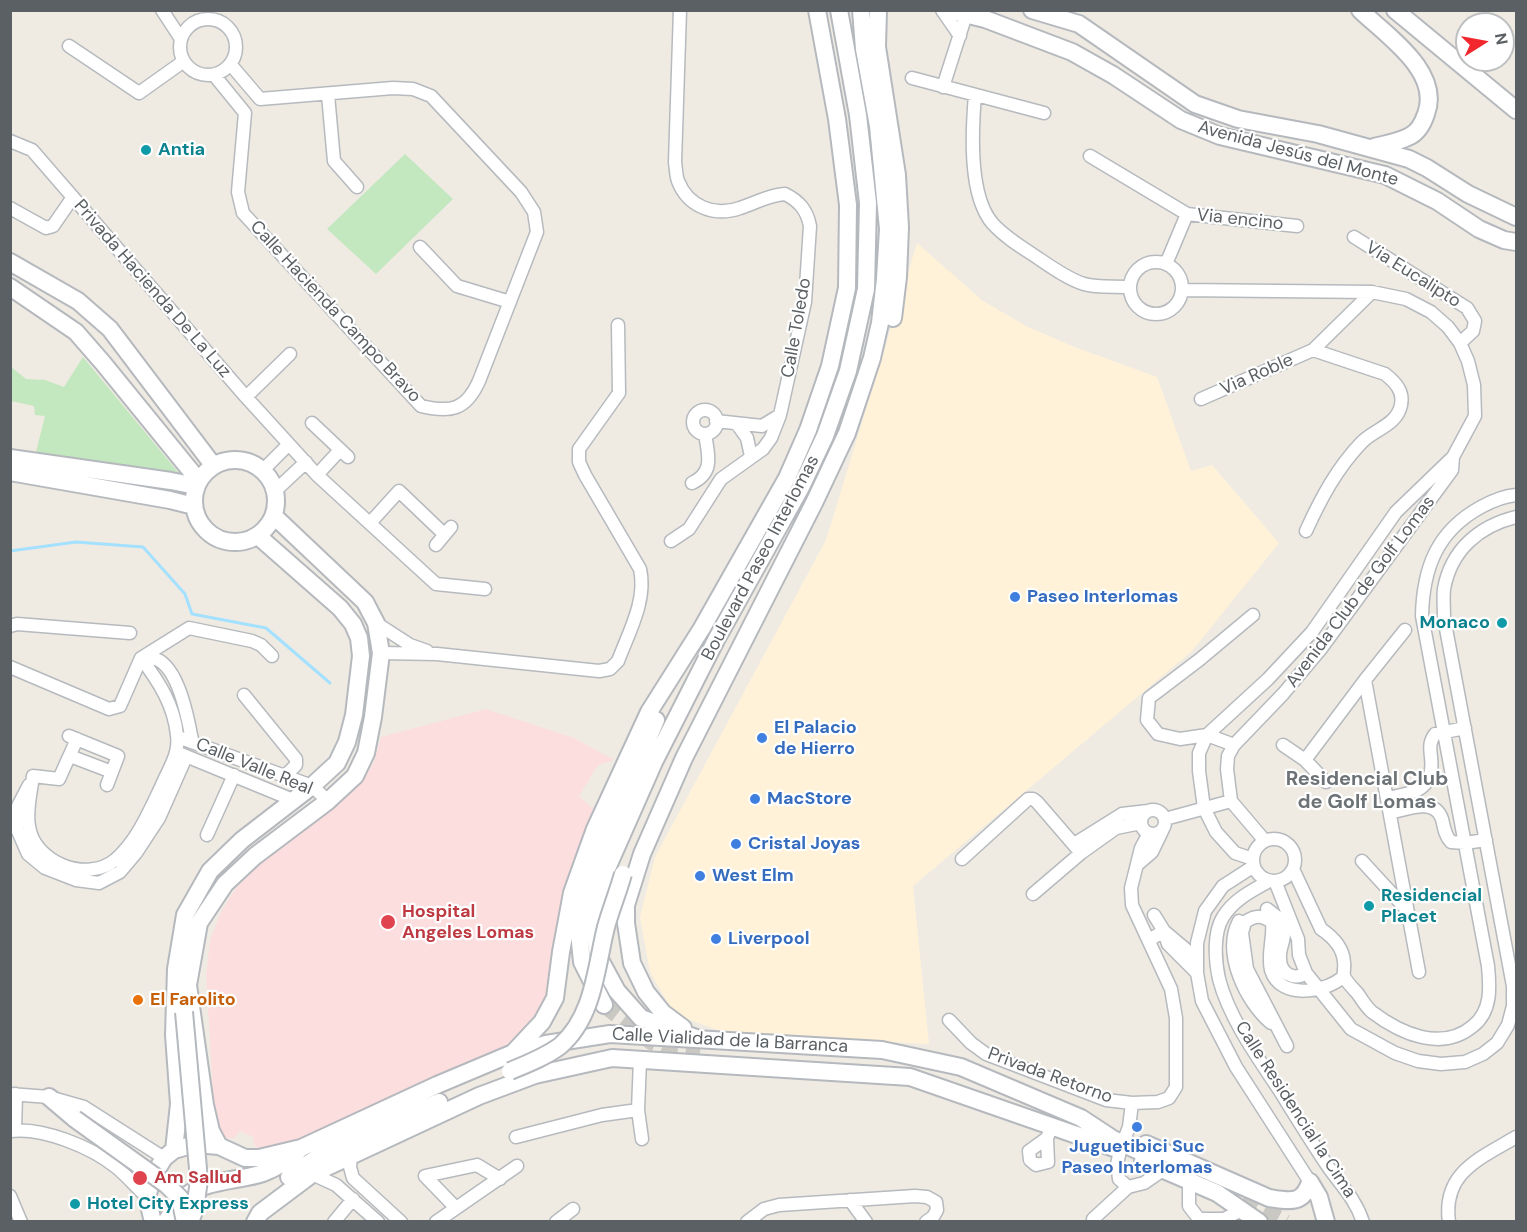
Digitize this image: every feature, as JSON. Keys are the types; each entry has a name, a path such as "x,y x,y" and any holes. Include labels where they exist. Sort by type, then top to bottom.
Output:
{"main road":[{"name":"Boulevard Paseo Interlomas","path":"513,1053 542,1022 555,998 572,892 595,829 649,712 677,669 787,478 808,430 830,366 847,288 848,205 837,118 817,10"},
{"name":"Boulevard Paseo Interlomas","path":"698,1045 641,1018 617,991 598,956 593,919 605,873 654,762 716,640 801,487 825,436 848,371 866,288 868,204 858,115 839,10"},
{"path":"861,10 864,49 878,126 888,229 880,323 872,358 847,433 814,503 684,758 642,854 626,904 626,923 632,963 645,992 663,1013 698,1045 848,1065 895,1076"},
{"path":"878,10 877,46 897,175 900,227 898,278 893,318"},
{"name":"Avenida Jesús del Monte","path":"948,10 985,19 1072,52 1113,75 1181,120 1220,136 1385,175 1437,201 1479,229 1504,240 1516,242"},
{"path":"996,10 1048,31 1072,52"},
{"name":"Avenida Jesús del Monte","path":"1032,10 1079,24 1195,104 1238,119 1318,134 1409,159 1468,194 1516,217"},
{"path":"1065,10 1079,24"},
{"path":"1360,10 1416,63 1426,78 1429,94 1426,117 1416,132 1372,148"},
{"path":"1395,10 1516,110"},
{"path":"1313,157 1318,134"},
{"path":"10,262 78,301 110,329 213,465"},
{"path":"10,287 76,332 103,363 197,484"},
{"path":"103,363 121,344"},
{"path":"10,458 197,484"},
{"path":"239,459 263,470 276,491 276,504 274,516 258,536 242,542 229,542 206,531 194,506 197,484 213,465 226,460 239,459"},
{"path":"10,472 194,506"},
{"path":"190,1221 195,1209 199,1180 184,1012 199,923 225,884 255,856 328,801 355,776 366,753 381,653 376,623 365,602 274,516"},
{"path":"258,536 340,608 353,624 359,638 361,656 354,715 347,741 337,763 312,786 242,840 210,871 185,915 176,969 174,1035 179,1104 169,1154 153,1176 147,1197 160,1221 192,1191 262,1173 280,1166 301,1148"},
{"path":"257,1217 277,1187 309,1162 334,1148 535,1061 561,1045 583,1016 595,980 606,926 623,874 668,766 699,704 741,632 756,615"},
{"path":"699,704 716,640"},
{"path":"604,1005 582,962 578,923 587,884 677,669"},
{"path":"188,986 205,1105 211,1131 219,1146"},
{"name":"Calle Vialidad de la Barranca","path":"169,1154 195,1144 219,1146 245,1158 259,1158 301,1148 437,1085 513,1053 588,1036 610,1034 698,1045 882,1050 961,1067 1081,1118 1119,1143 1189,1181 1217,1193 1259,1221"},
{"path":"588,1036 596,1038 601,1044 602,1052 599,1059 592,1062"},
{"name":"Calle Vialidad de la Barranca","path":"257,1217 312,1174 479,1096 535,1075 612,1058 910,1077 1050,1132 1119,1143"},
{"path":"49,1097 75,1119 167,1185 180,1198 185,1221"},
{"path":"179,1104 188,1111 205,1105"},
{"path":"1119,1143 1141,1142 1269,1198 1290,1201 1302,1197 1310,1182"},
{"path":"1310,1182 1319,1197 1326,1221"}],"street":[{"path":"162,10 181,39"},
{"name":"Calle Toledo","path":"671,541 689,529 721,479 763,449 771,438 780,415 805,302 810,226 808,214 802,205 785,194 768,196 740,208 719,212 706,210 687,195 678,181 675,162 680,10"},
{"path":"942,10 960,36"},
{"path":"195,15 213,18 226,24 236,36 237,51 231,65 214,75 202,75 192,70 184,62 180,50 181,39 195,15"},
{"path":"943,87 966,15"},
{"path":"69,46 138,93 184,62"},
{"name":"Calle Hacienda Campo Bravo","path":"214,75 245,113 237,192 243,213 421,406 442,411 458,406 472,396 537,232 534,212 521,192 430,96 413,88 260,99 231,65"},
{"path":"912,78 1044,113"},
{"path":"328,95 334,161 357,187"},
{"path":"975,95 972,124 975,172 980,201 991,222 1017,244 1053,268 1084,284 1130,287"},
{"name":"Privada Hacienda De La Luz","path":"10,141 32,150 288,445 317,475 436,584 485,589"},
{"name":"Via encino","path":"1090,156 1187,214 1297,226"},
{"path":"10,208 46,228 53,226 73,197"},
{"path":"1166,264 1187,214"},
{"name":"Via Eucalipto","path":"1354,237 1467,308 1475,321 1473,331 1460,343"},
{"path":"420,247 457,286 510,302"},
{"path":"1153,262 1166,264 1175,270 1181,279 1180,300 1166,313 1156,315 1146,313 1137,307 1131,298 1130,287 1133,275 1142,266 1153,262"},
{"name":"Avenida Club de Golf Lomas","path":"1182,290 1372,292 1406,299 1431,312 1448,327 1460,343 1468,361 1474,385 1475,416 1453,457 1396,512 1312,632 1268,679 1207,735"},
{"name":"Via Roble","path":"1201,399 1313,350 1372,292"},
{"path":"381,653 436,654 598,671 610,669 618,661 642,595 643,582 640,569 585,475 579,462 579,449 619,393 618,325"},
{"name":"Via Roble","path":"1306,531 1322,496 1344,462 1365,439 1395,418 1401,405 1401,392 1395,382 1385,374 1313,350"},
{"path":"246,397 290,354"},
{"path":"709,411 715,416 716,422 713,431 705,434 694,426 694,418 698,412 709,411"},
{"path":"716,422 762,426 780,415"},
{"path":"312,423 344,454 317,475"},
{"path":"737,424 747,438 751,456"},
{"path":"692,483 706,473 708,465 705,434"},
{"path":"263,470 288,445"},
{"name":"Avenida Club de Golf Lomas","path":"1234,745 1283,694 1320,650 1452,470 1453,457"},
{"path":"276,491 306,462"},
{"path":"370,523 399,491 448,531 436,545"},
{"name":"Avenida Club de Golf Lomas","path":"1293,869 1321,929 1334,939 1342,953 1344,976 1371,1011 1406,1032 1437,1040 1451,1039 1465,1033 1478,1022 1487,1007 1490,989 1488,966 1422,616 1423,590 1432,557 1454,526 1469,513 1515,491"},
{"path":"1272,881 1298,939 1299,955 1306,973 1351,1029 1395,1053 1418,1061 1441,1064 1465,1062 1483,1054 1497,1043 1508,1025 1513,1006 1514,986 1444,618 1444,591 1449,570 1459,552 1480,532 1498,522 1516,517"},
{"path":"1253,615 1149,698 1147,720 1158,734 1180,739 1207,735 1234,745 1228,756 1227,769 1231,801 1265,841"},
{"path":"376,623 410,645 436,654"},
{"path":"10,626 18,624 130,633"},
{"path":"10,667 110,709 120,706 141,658 185,629 193,628 252,641 261,645 272,656"},
{"path":"1305,760 1405,630"},
{"path":"107,785 118,758 116,754 73,738 70,756 59,779 33,776 29,827 35,843 50,859 78,871 96,870 113,861 128,846 182,755 173,713 162,687 141,658"},
{"path":"141,658 157,659 175,680 186,708 192,740"},
{"path":"1365,680 1419,972"},
{"path":"244,695 296,759 296,765 285,776"},
{"path":"1387,798 1409,794 1424,786 1430,779 1432,769 1430,746 1435,734 1465,728"},
{"path":"1207,735 1199,753 1204,808 1216,832 1235,853 1253,862"},
{"name":"Calle Valle Real","path":"178,737 192,740 312,786 328,801"},
{"path":"1283,745 1305,760 1326,782"},
{"name":"Calle Valle Real","path":"182,755 293,800"},
{"path":"70,756 112,772"},
{"path":"207,835 234,775"},
{"path":"962,859 1028,799 1037,802 1078,848"},
{"path":"1114,823 1145,828 1155,834 1161,831 1165,823 1204,808 1231,801"},
{"path":"1390,813 1432,806 1440,813 1447,838 1451,842 1466,843 1486,840"},
{"path":"1033,894 1078,848 1127,812 1155,810 1161,813 1165,823"},
{"path":"1145,828 1142,816 1148,811"},
{"name":"Privada Retorno","path":"1138,864 1152,852 1165,823"},
{"name":"Privada Retorno","path":"949,1020 971,1043 986,1054 1095,1097 1132,1103 1158,1102 1169,1098 1176,1088 1176,1018 1173,999 1171,989 1132,905 1131,888 1145,828"},
{"path":"1278,839 1290,847 1295,860 1293,869 1285,878 1272,881 1259,875 1253,862 1256,848 1265,841 1278,839"},
{"path":"1362,861 1407,910"},
{"name":"Calle Residencial la Cima","path":"1253,862 1223,886 1205,911 1196,958 1197,973 1202,1001 1236,1068 1310,1182"},
{"name":"Calle Residencial la Cima","path":"1272,881 1239,899 1222,918 1217,937 1216,958 1219,980 1227,1002 1254,1052 1330,1170 1346,1188 1363,1221"},
{"path":"1277,1028 1264,1017 1235,970 1234,929 1240,918 1251,911 1267,909 1281,920 1284,934 1279,959 1283,969 1288,975 1295,977 1306,973"},
{"path":"1154,915 1164,931 1168,944 1197,973"},
{"path":"1287,1046 1247,969 1242,933 1245,922 1255,916 1263,916 1272,922 1274,933 1269,960 1272,973 1282,985 1302,992 1332,985 1344,976"},
{"path":"1298,939 1308,930 1321,929"},
{"path":"1164,931 1196,958"},
{"path":"1149,940 1164,931"},
{"path":"1395,1053 1406,1032"},
{"path":"640,1060 638,1110 642,1139"},
{"path":"147,1197 119,1169 102,1157 74,1143 50,1135 13,1130 13,1094 49,1097 84,1107 132,1139 169,1154"},
{"path":"1128,1187 1119,1179 1117,1164 1119,1143 1129,1127 1132,1103"},
{"path":"516,1137 602,1115 638,1110"},
{"path":"1050,1132 1048,1162 1036,1165 1030,1160 1029,1150 1050,1132"},
{"path":"1449,1221 1447,1204 1452,1186 1460,1174 1473,1163 1516,1137"},
{"path":"119,1169 127,1165 132,1157 134,1148 132,1139"},
{"path":"351,1155 350,1167 353,1178 401,1221"},
{"path":"1092,1219 1128,1187 1144,1183 1160,1164"},
{"path":"455,1207 425,1176 477,1165 500,1179"},
{"path":"436,1221 518,1166"},
{"path":"312,1174 336,1185 378,1221"},
{"path":"1189,1181 1189,1206 1198,1220 1224,1219 1242,1210"},
{"path":"10,1196 21,1221"},
{"path":"747,1221 764,1209 779,1205 915,1196 927,1197 936,1202 937,1210 933,1217 926,1221"},
{"path":"334,1221 353,1199"},
{"path":"850,1200 866,1221"},
{"path":"556,1221 573,1209"}],"shaded area":[{"name":"Paseo Interlomas","path":"917,243 983,301 1028,327 1077,348 1157,377 1191,471 1212,465 1279,543 1192,651 913,886 929,1044 726,1033 674,1014 650,972 640,917 655,857 826,540"},
{"name":"Hospital Angeles Lomas","path":"486,709 574,738 614,760 598,765 579,796 593,809 556,932 547,998 538,1016 510,1045 490,1057 310,1137 259,1150 254,1144 253,1137 240,1131 234,1138 221,1135 215,1125 206,976 210,940 221,912 236,888 266,857 317,820 363,780 374,762 381,737"}],"green space":[{"path":"405,154 453,199 376,274 327,229"},
{"path":"83,357 182,477 36,452 45,416 35,415 34,406 11,401 10,366 26,379 45,380 64,387"}],"waterway":[{"path":"10,551 76,542 143,547 185,594 192,614 266,628 330,683"}],"tunnel":[{"path":"604,1005 651,1042 672,1050 700,1053"},
{"path":"1156,1159 1209,1179 1286,1222"}],"place":[{"name":"Antia","path":"146,150"},
{"name":"Paseo Interlomas","path":"1015,597"},
{"name":"Monaco","path":"1502,623"},
{"name":"El Palacio de Hierro","path":"762,738"},
{"name":"MacStore","path":"755,799"},
{"name":"Cristal Joyas","path":"736,844"},
{"name":"West Elm","path":"700,876"},
{"name":"Residencial Placet","path":"1369,906"},
{"name":"Hospital Angeles Lomas","path":"388,922"},
{"name":"Liverpool","path":"716,939"},
{"name":"El Farolito","path":"138,1000"},
{"name":"Juguetibici Suc Paseo Interlomas","path":"1137,1127"},
{"name":"Am Sallud","path":"140,1178"},
{"name":"Hotel City Express","path":"75,1204"}],"district":[{"name":"Residencial Club de Golf Lomas","path":"1367,792"}]}
